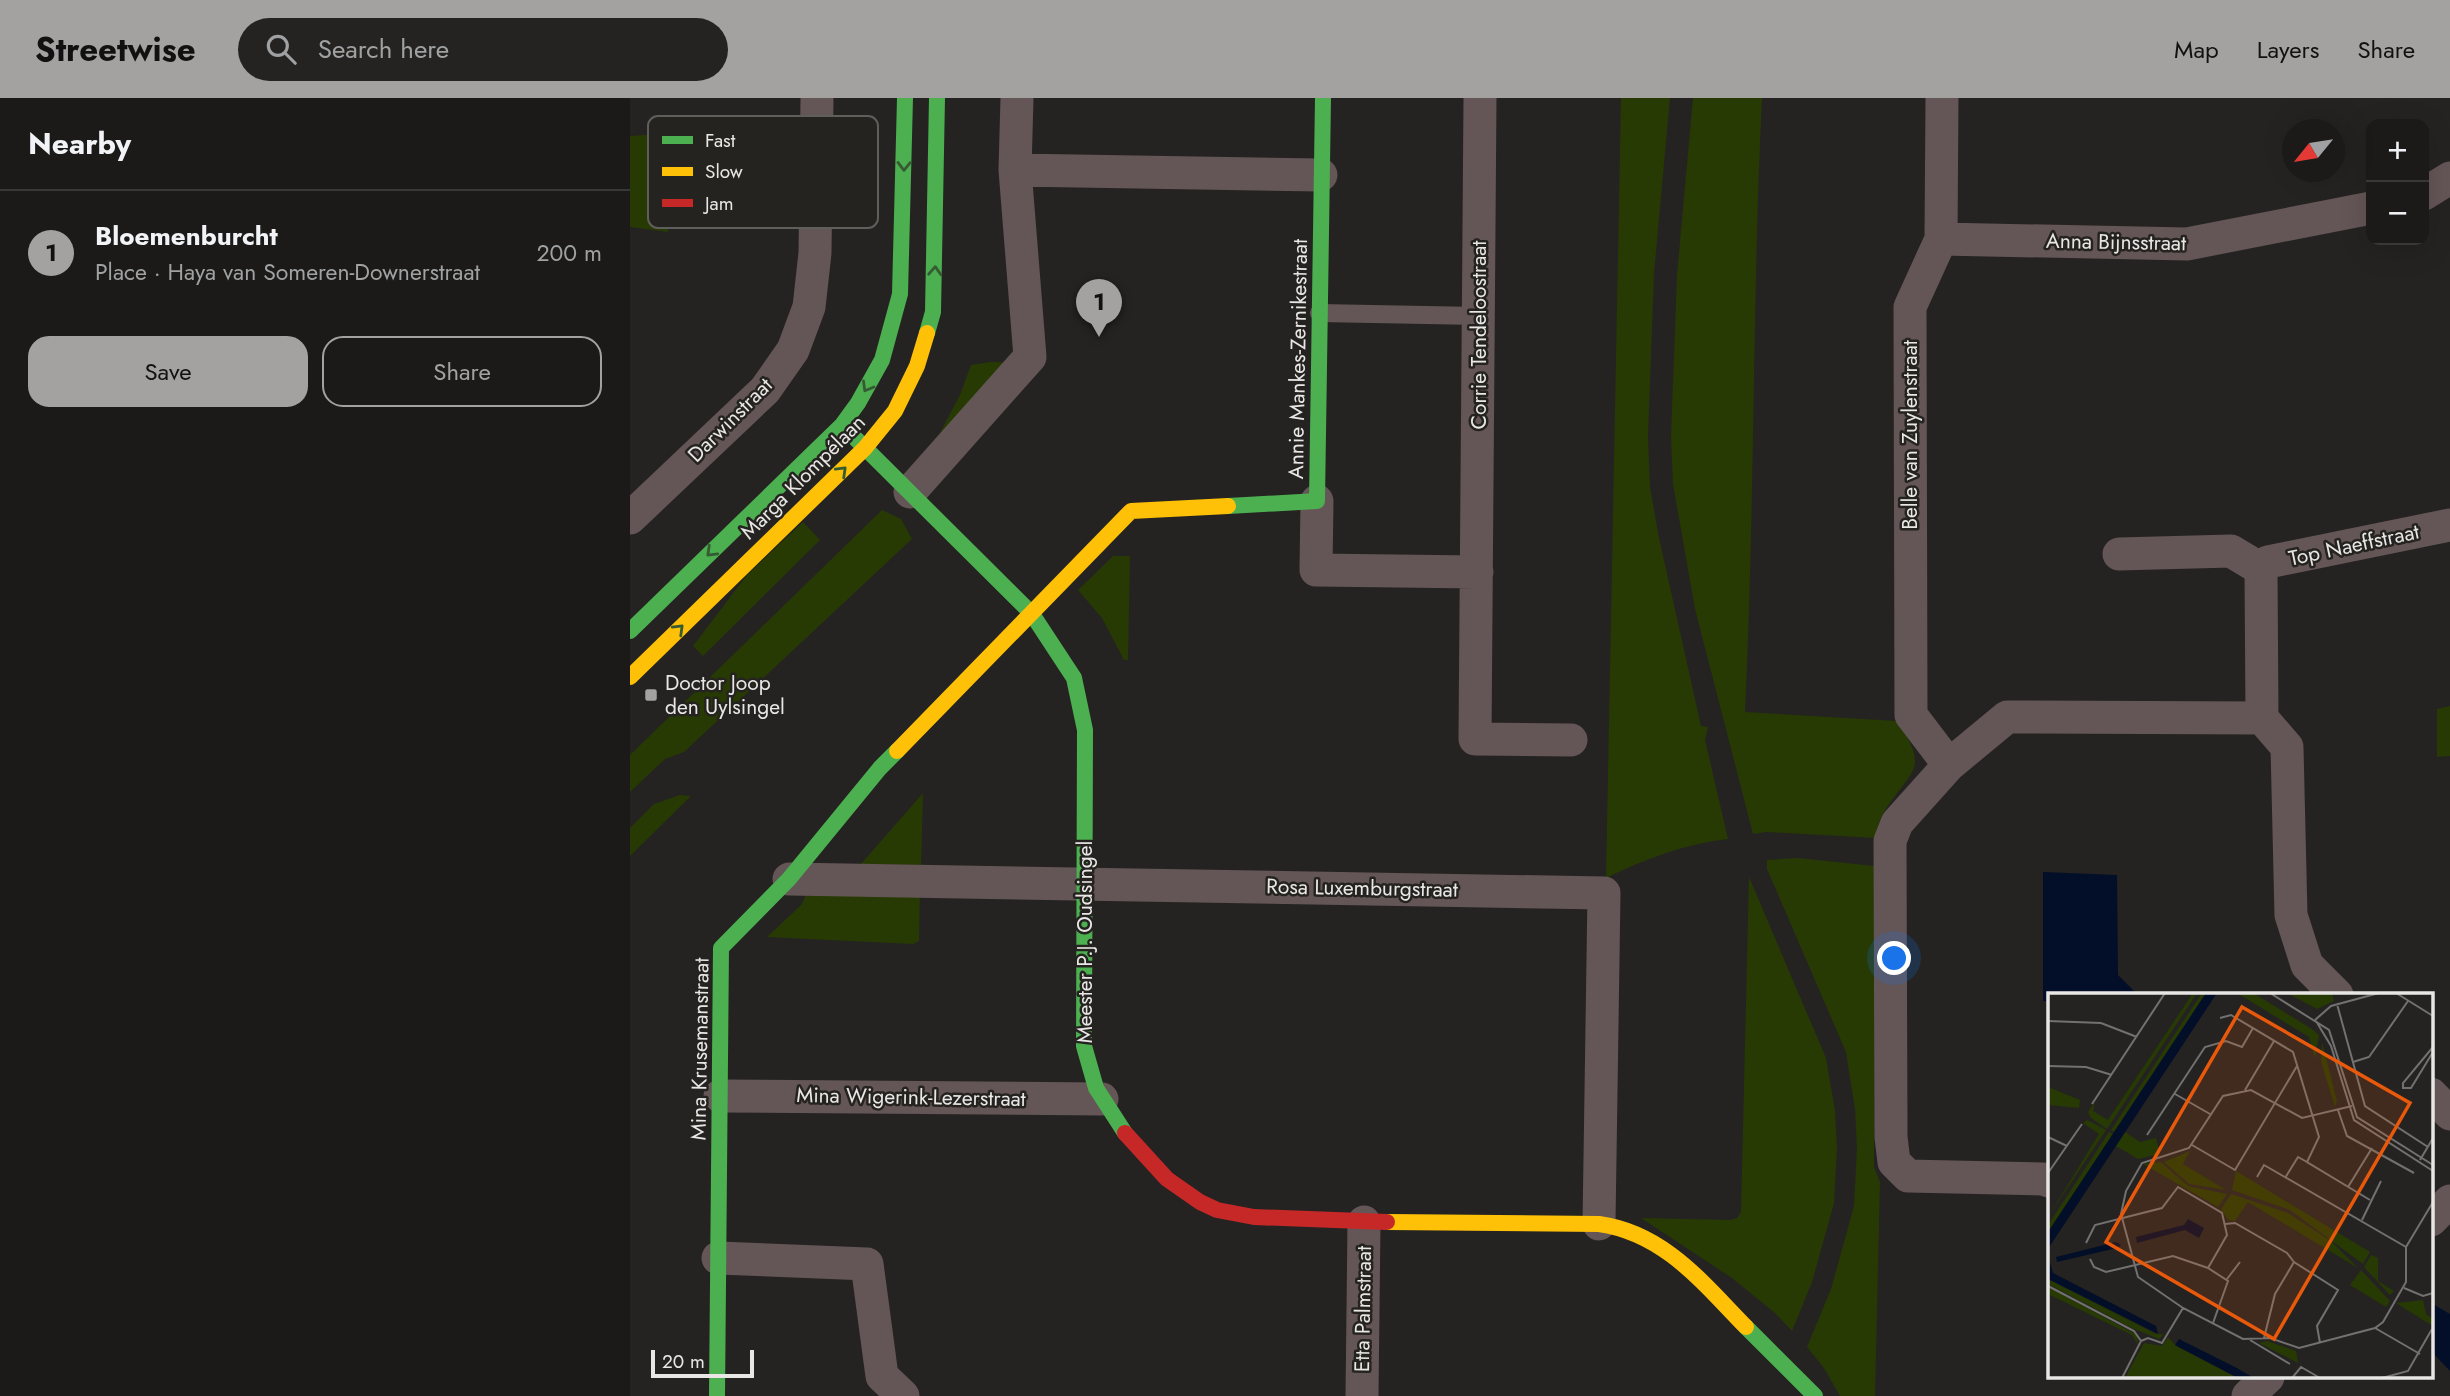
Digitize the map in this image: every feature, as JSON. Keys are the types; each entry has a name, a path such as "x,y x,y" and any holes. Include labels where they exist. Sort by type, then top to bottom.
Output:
{"street":[{"name":"Darwinstraat","path":"817,98 817,116"},
{"name":"Marga Klompélaan","path":"630,631 842,425 883,360 900,294 905,98"},
{"name":"Marga Klompélaan","path":"630,677 865,448 895,411 917,366 933,312 937,98"},
{"path":"910,492 1030,356 1016,170 1017,98"},
{"name":"Annie Mankes-Zernikestraat","path":"1031,614 1131,511 1317,501 1323,98"},
{"name":"Corrie Tendeloostraat","path":"1480,98 1475,739 1571,740"},
{"name":"Belle van Zuylenstraat","path":"1942,98 1941,239 1910,307 1911,715 1949,765"},
{"path":"1016,170 1321,175"},
{"path":"2429,191 2450,178"},
{"name":"Anna Bijnsstraat","path":"1941,239 2187,244 2366,209"},
{"name":"Darwinstraat","path":"630,518 765,390 793,350 809,307 815,228"},
{"name":"Meester P.J. Oudsingel","path":"842,425 1031,614 1074,678 1085,730 1084,1046 1088,1066 1102,1099 1131,1139 1161,1172 1194,1198 1238,1216 1364,1222 1599,1224 1632,1230 1657,1242 1679,1259 1815,1396"},
{"path":"1317,501 1316,570 1477,572"},
{"name":"Top Naeffstraat","path":"2262,718 2261,569 2268,562 2450,525"},
{"name":"Top Naeffstraat","path":"2119,554 2231,551 2261,569"},
{"name":"Mina Krusemanstraat","path":"717,1396 721,948 789,879 880,768 1031,614"},
{"path":"2048,1181 1908,1175 1895,1162 1891,1137 1890,841 1897,822 1949,765 2007,717 2262,718 2287,747 2291,915 2308,965 2335,993"},
{"name":"Rosa Luxemburgstraat","path":"789,879 1604,893 1599,1224"},
{"path":"2432,1095 2450,1114"},
{"name":"Mina Wigerink-Lezerstraat","path":"720,1096 1102,1099"},
{"path":"2432,1219 2450,1201"},
{"name":"Etta Palmstraat","path":"1362,1396 1364,1222"},
{"path":"718,1258 867,1264 881,1376 903,1396"}],"lane":[{"path":"1319,313 1479,316"}],"green space":[{"path":"1621,98 1670,98 1654,273 1648,437 1650,487 1701,726 1708,727 1705,740 1728,839 1666,853 1606,878"},
{"path":"1693,98 1762,98 1745,712 1897,721 1915,756 1914,768 1883,815 1876,838 1767,832 1753,834 1695,609 1673,484 1671,437 1677,275"},
{"path":"648,135 648,228 668,228 668,232 630,227 630,136"},
{"path":"990,362 1020,363 931,450 960,395 971,365"},
{"path":"882,510 901,519 912,539 684,752 665,759 630,792 630,755"},
{"path":"803,522 820,540 703,656 693,646 747,575"},
{"path":"1113,556 1130,556 1128,660 1124,660 1102,618 1078,590"},
{"path":"2450,706 2450,756 2437,757 2437,709"},
{"path":"923,793 921,865 861,864"},
{"path":"680,795 691,796 630,856 630,828 654,804"},
{"path":"1797,858 1875,866 1874,1167 1880,1182 1875,1396 1840,1396 1824,1368 1807,1347 1831,1289 1854,1206 1857,1148 1855,1109 1846,1052 1767,869 1767,860"},
{"path":"1749,877 1826,1058 1835,1111 1837,1148 1834,1203 1812,1282 1792,1331 1775,1313 1732,1278 1641,1218 1731,1220 1737,1218 1741,1212"},
{"path":"811,886 920,888 919,941 913,944 767,937 801,905"}],"water":[{"path":"2043,872 2117,875 2118,975 2136,993 2048,993 2048,1001 2043,1001"},
{"path":"2432,1304 2450,1314 2450,1371 2432,1352"}],"traffic: fast":[{"path":"630,631 842,425 882,360 900,294 905,98"},
{"path":"927,333 933,312 937,98"},
{"path":"1228,506 1317,501 1323,98"},
{"path":"842,425 1032,614 1074,678 1085,730 1084,1046 1096,1088 1125,1133"},
{"path":"717,1396 721,948 789,879 897,751"},
{"path":"1746,1327 1815,1396"}],"traffic: slow":[{"path":"630,677 865,448 895,411 917,366 927,333"},
{"path":"897,751 1131,511 1228,506"},
{"path":"1387,1222 1599,1224 1622,1229 1663,1249 1681,1262 1746,1327"}],"traffic: jam":[{"path":"1125,1133 1167,1179 1200,1202 1217,1210 1254,1217 1387,1222"}],"place":[{"name":"Bloemenburcht","path":"1099,337"},
{"name":"Doctor Joop den Uylsingel","path":"651,695"}]}
